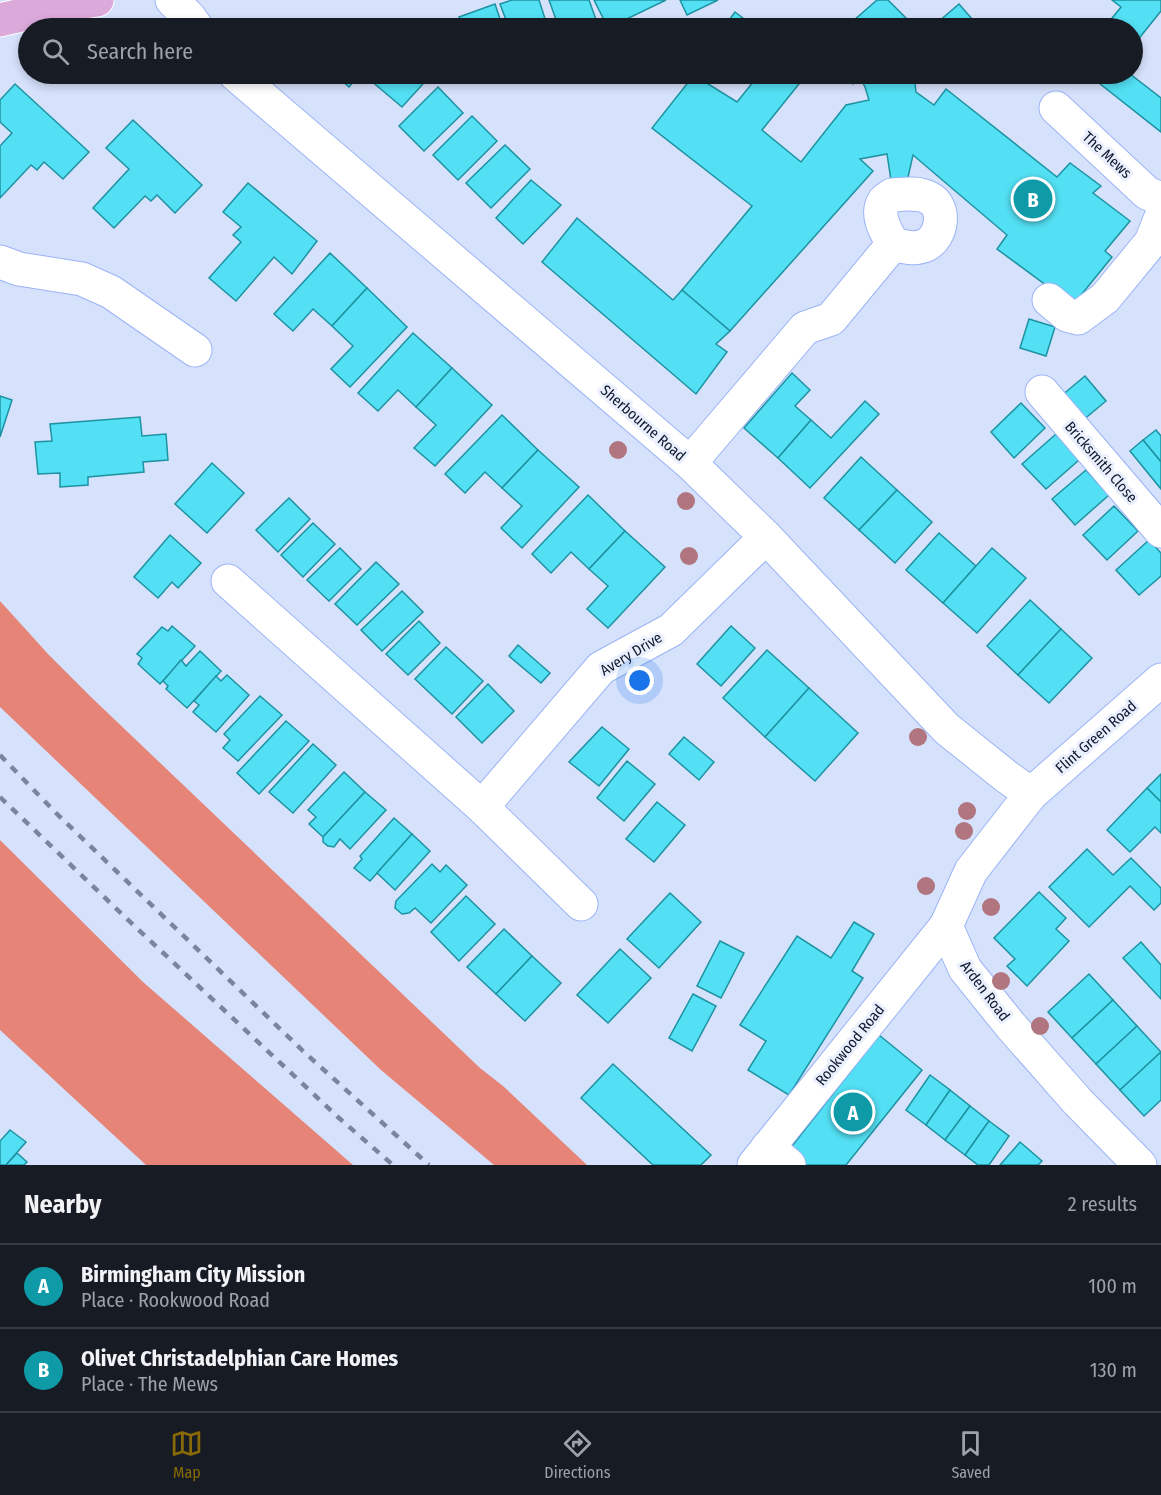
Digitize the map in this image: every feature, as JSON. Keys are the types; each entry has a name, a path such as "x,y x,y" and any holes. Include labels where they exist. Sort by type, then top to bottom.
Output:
{"main road":[{"path":"0,20 66,3 96,0"}],"street":[{"path":"172,0 190,18"},
{"name":"Sherbourne Road","path":"247,84 690,463 766,537 947,729 1006,777 1031,794"},
{"name":"The Mews","path":"1056,108 1147,193 1161,199"},
{"path":"1049,300 1067,315 1078,318 1105,298 1151,242 1161,217"},
{"path":"690,463 806,328 831,318 894,244"},
{"path":"0,262 19,269 82,279 111,292 195,350"},
{"name":"Bricksmith Close","path":"1042,392 1161,531"},
{"name":"Avery Drive","path":"482,807 601,668 671,630 766,537"},
{"path":"228,581 482,807 581,904"},
{"name":"Flint Green Road","path":"1031,794 1161,680"},
{"path":"946,926 971,871 1031,794"},
{"name":"Rookwood Road","path":"770,1159 946,926"},
{"name":"Arden Road","path":"946,926 965,969 1011,1026 1078,1102 1140,1165"}],"shaded area":[{"path":"0,601 91,697 480,1068 503,1086 587,1165 494,1165 381,1070 0,707"},
{"path":"0,840 143,982 353,1165 146,1165 0,1030"}],"building":[{"path":"512,0 539,0 545,18 505,18 500,4"},
{"path":"549,0 589,0 595,18 555,18"},
{"path":"594,0 666,0 629,18 603,18"},
{"path":"680,0 718,0 687,15"},
{"path":"877,0 888,0 906,18 856,18"},
{"path":"1112,0 1161,0 1161,11 1143,33 1143,18 1112,18 1121,7"},
{"path":"495,4 500,18 459,18"},
{"path":"959,4 971,18 943,18"},
{"path":"735,12 743,18 730,18"},
{"path":"15,84 89,152 63,179 44,162 37,170 31,165 0,198 0,146 12,133 0,122 0,100"},
{"path":"375,84 423,84 402,107"},
{"path":"687,84 708,84 737,102 752,84 799,84 762,130 801,162 846,105 869,100 863,84 915,84 916,92 934,105 946,89 1057,177 1070,163 1101,186 1093,193 1130,221 1105,251 1112,257 1073,305 997,249 1007,235 913,155 906,186 892,187 887,154 860,159 873,171 730,331 682,290 752,206 652,128"},
{"path":"1100,84 1143,84 1161,98 1161,132"},
{"path":"438,87 463,113 424,151 399,126"},
{"path":"472,116 497,141 458,180 433,155"},
{"path":"133,120 202,185 175,213 157,195 151,201 145,196 114,228 93,208 129,169 106,148"},
{"path":"505,145 530,169 491,208 466,183"},
{"path":"531,180 561,205 523,244 496,218"},
{"path":"248,183 317,241 292,274 274,257 236,301 209,278 241,242 233,235 241,227 223,212"},
{"path":"577,218 673,300 682,290 730,331 716,344 727,352 696,394 542,262"},
{"path":"330,253 367,288 332,326 313,309 293,331 274,314"},
{"path":"367,288 407,327 350,387 331,369 353,346 332,326"},
{"path":"1029,319 1055,327 1046,356 1020,348"},
{"path":"413,333 452,368 416,407 398,390 378,411 358,393"},
{"path":"452,368 492,405 435,466 414,448 436,425 416,407"},
{"path":"792,373 810,390 795,406 811,420 778,458 744,428"},
{"path":"1085,376 1106,401 1082,421 1061,396"},
{"path":"0,396 12,400 0,437"},
{"path":"865,401 879,414 810,488 778,458 811,420 831,438"},
{"path":"1021,403 1045,428 1014,458 991,432"},
{"path":"502,415 538,450 502,488 485,472 465,493 445,474"},
{"path":"140,417 142,436 166,434 168,460 143,462 144,472 88,477 88,485 60,487 60,473 38,474 35,442 52,441 50,424"},
{"path":"1156,430 1161,436 1161,462 1143,440"},
{"path":"1056,434 1079,460 1046,489 1022,464"},
{"path":"1143,440 1161,462 1161,489 1130,451"},
{"path":"538,450 579,487 522,548 501,528 522,506 502,488"},
{"path":"861,457 897,490 859,530 824,498"},
{"path":"212,463 244,493 207,533 175,504"},
{"path":"1086,470 1109,495 1075,525 1052,499"},
{"path":"897,490 932,522 895,563 859,530"},
{"path":"588,495 625,531 589,569 571,552 551,573 532,554"},
{"path":"289,498 310,519 278,552 256,530"},
{"path":"1114,506 1138,531 1107,560 1083,535"},
{"path":"313,523 335,544 303,577 281,555"},
{"path":"625,531 665,567 608,628 587,609 608,586 589,569"},
{"path":"939,533 976,566 943,603 906,570"},
{"path":"170,535 201,563 178,588 172,582 158,598 134,577"},
{"path":"1149,540 1161,553 1161,576 1139,595 1116,570"},
{"path":"340,548 361,569 329,601 307,580"},
{"path":"992,548 1026,578 977,633 943,603"},
{"path":"376,562 399,584 357,625 335,604"},
{"path":"402,591 423,612 382,651 361,630"},
{"path":"1030,600 1061,629 1018,675 987,646"},
{"path":"419,621 440,643 408,675 386,654"},
{"path":"172,626 195,646 160,684 138,664 142,658 137,654 162,627 168,631"},
{"path":"731,626 755,648 721,686 697,664"},
{"path":"1061,629 1092,658 1049,703 1018,675"},
{"path":"518,645 550,673 541,683 509,656"},
{"path":"446,647 483,681 452,714 415,679"},
{"path":"767,650 809,688 765,737 723,698"},
{"path":"200,651 221,671 187,708 166,689 168,686 163,681 181,660 186,666"},
{"path":"227,675 249,695 216,732 193,712 199,705 194,701 216,676 221,681"},
{"path":"488,684 514,711 482,743 456,717"},
{"path":"809,688 858,733 815,781 765,737"},
{"path":"260,696 282,715 238,761 223,748 230,740 224,734"},
{"path":"286,721 309,741 259,794 237,773"},
{"path":"602,727 629,749 599,786 569,762"},
{"path":"684,737 714,762 699,780 669,754"},
{"path":"313,744 336,765 293,813 269,792"},
{"path":"627,761 655,784 624,821 597,798"},
{"path":"344,772 365,792 323,837 309,824 316,817 308,810"},
{"path":"1161,774 1161,802 1147,788"},
{"path":"1147,788 1161,802 1161,833 1155,827 1130,852 1107,830"},
{"path":"365,792 386,810 350,849 340,839 334,847 328,846 323,842 323,837"},
{"path":"657,802 685,825 654,862 626,839"},
{"path":"394,818 412,834 370,881 354,868 362,859 360,856"},
{"path":"412,834 430,851 395,890 377,873"},
{"path":"1087,849 1113,875 1131,858 1161,888 1161,903 1154,910 1130,886 1089,927 1049,887"},
{"path":"432,864 440,872 446,865 467,885 431,923 415,908 409,913 402,914 395,908 396,901"},
{"path":"1039,892 1066,918 1056,929 1069,941 1027,986 1007,966 1015,959 994,938"},
{"path":"670,893 701,922 659,968 627,939"},
{"path":"466,896 495,924 459,961 431,932"},
{"path":"854,922 874,934 852,971 863,978 789,1095 748,1070 766,1041 740,1025 797,936 831,958"},
{"path":"504,929 532,956 496,994 467,967"},
{"path":"720,941 744,953 721,998 697,986"},
{"path":"1141,942 1161,965 1161,999 1123,958"},
{"path":"620,949 651,978 608,1023 577,995"},
{"path":"532,956 561,983 525,1021 496,994"},
{"path":"1089,974 1113,1000 1072,1038 1048,1012"},
{"path":"693,994 716,1006 692,1051 669,1038"},
{"path":"1113,1000 1137,1026 1096,1064 1072,1038"},
{"path":"1137,1026 1161,1052 1120,1090 1096,1064"},
{"path":"879,1035 922,1070 846,1165 797,1165 785,1155"},
{"path":"1161,1052 1161,1100 1144,1116 1120,1090"},
{"path":"613,1064 711,1155 701,1165 653,1165 581,1098"},
{"path":"930,1075 950,1090 926,1125 906,1110"},
{"path":"950,1090 970,1106 945,1140 926,1125"},
{"path":"970,1106 989,1121 965,1155 945,1140"},
{"path":"989,1121 1009,1136 989,1165 978,1165 965,1155"},
{"path":"10,1130 26,1142 6,1165 0,1165 0,1141"},
{"path":"1020,1142 1042,1161 1038,1165 1000,1165"},
{"path":"17,1153 27,1162 24,1165 6,1165"}],"railway":[{"path":"0,755 56,813 303,1051 429,1165"},
{"path":"0,797 339,1118 393,1165"}],"place":[{"name":"Olivet Christadelphian Care Homes","path":"1033,199"},
{"name":"Birmingham City Mission","path":"853,1112"}]}
